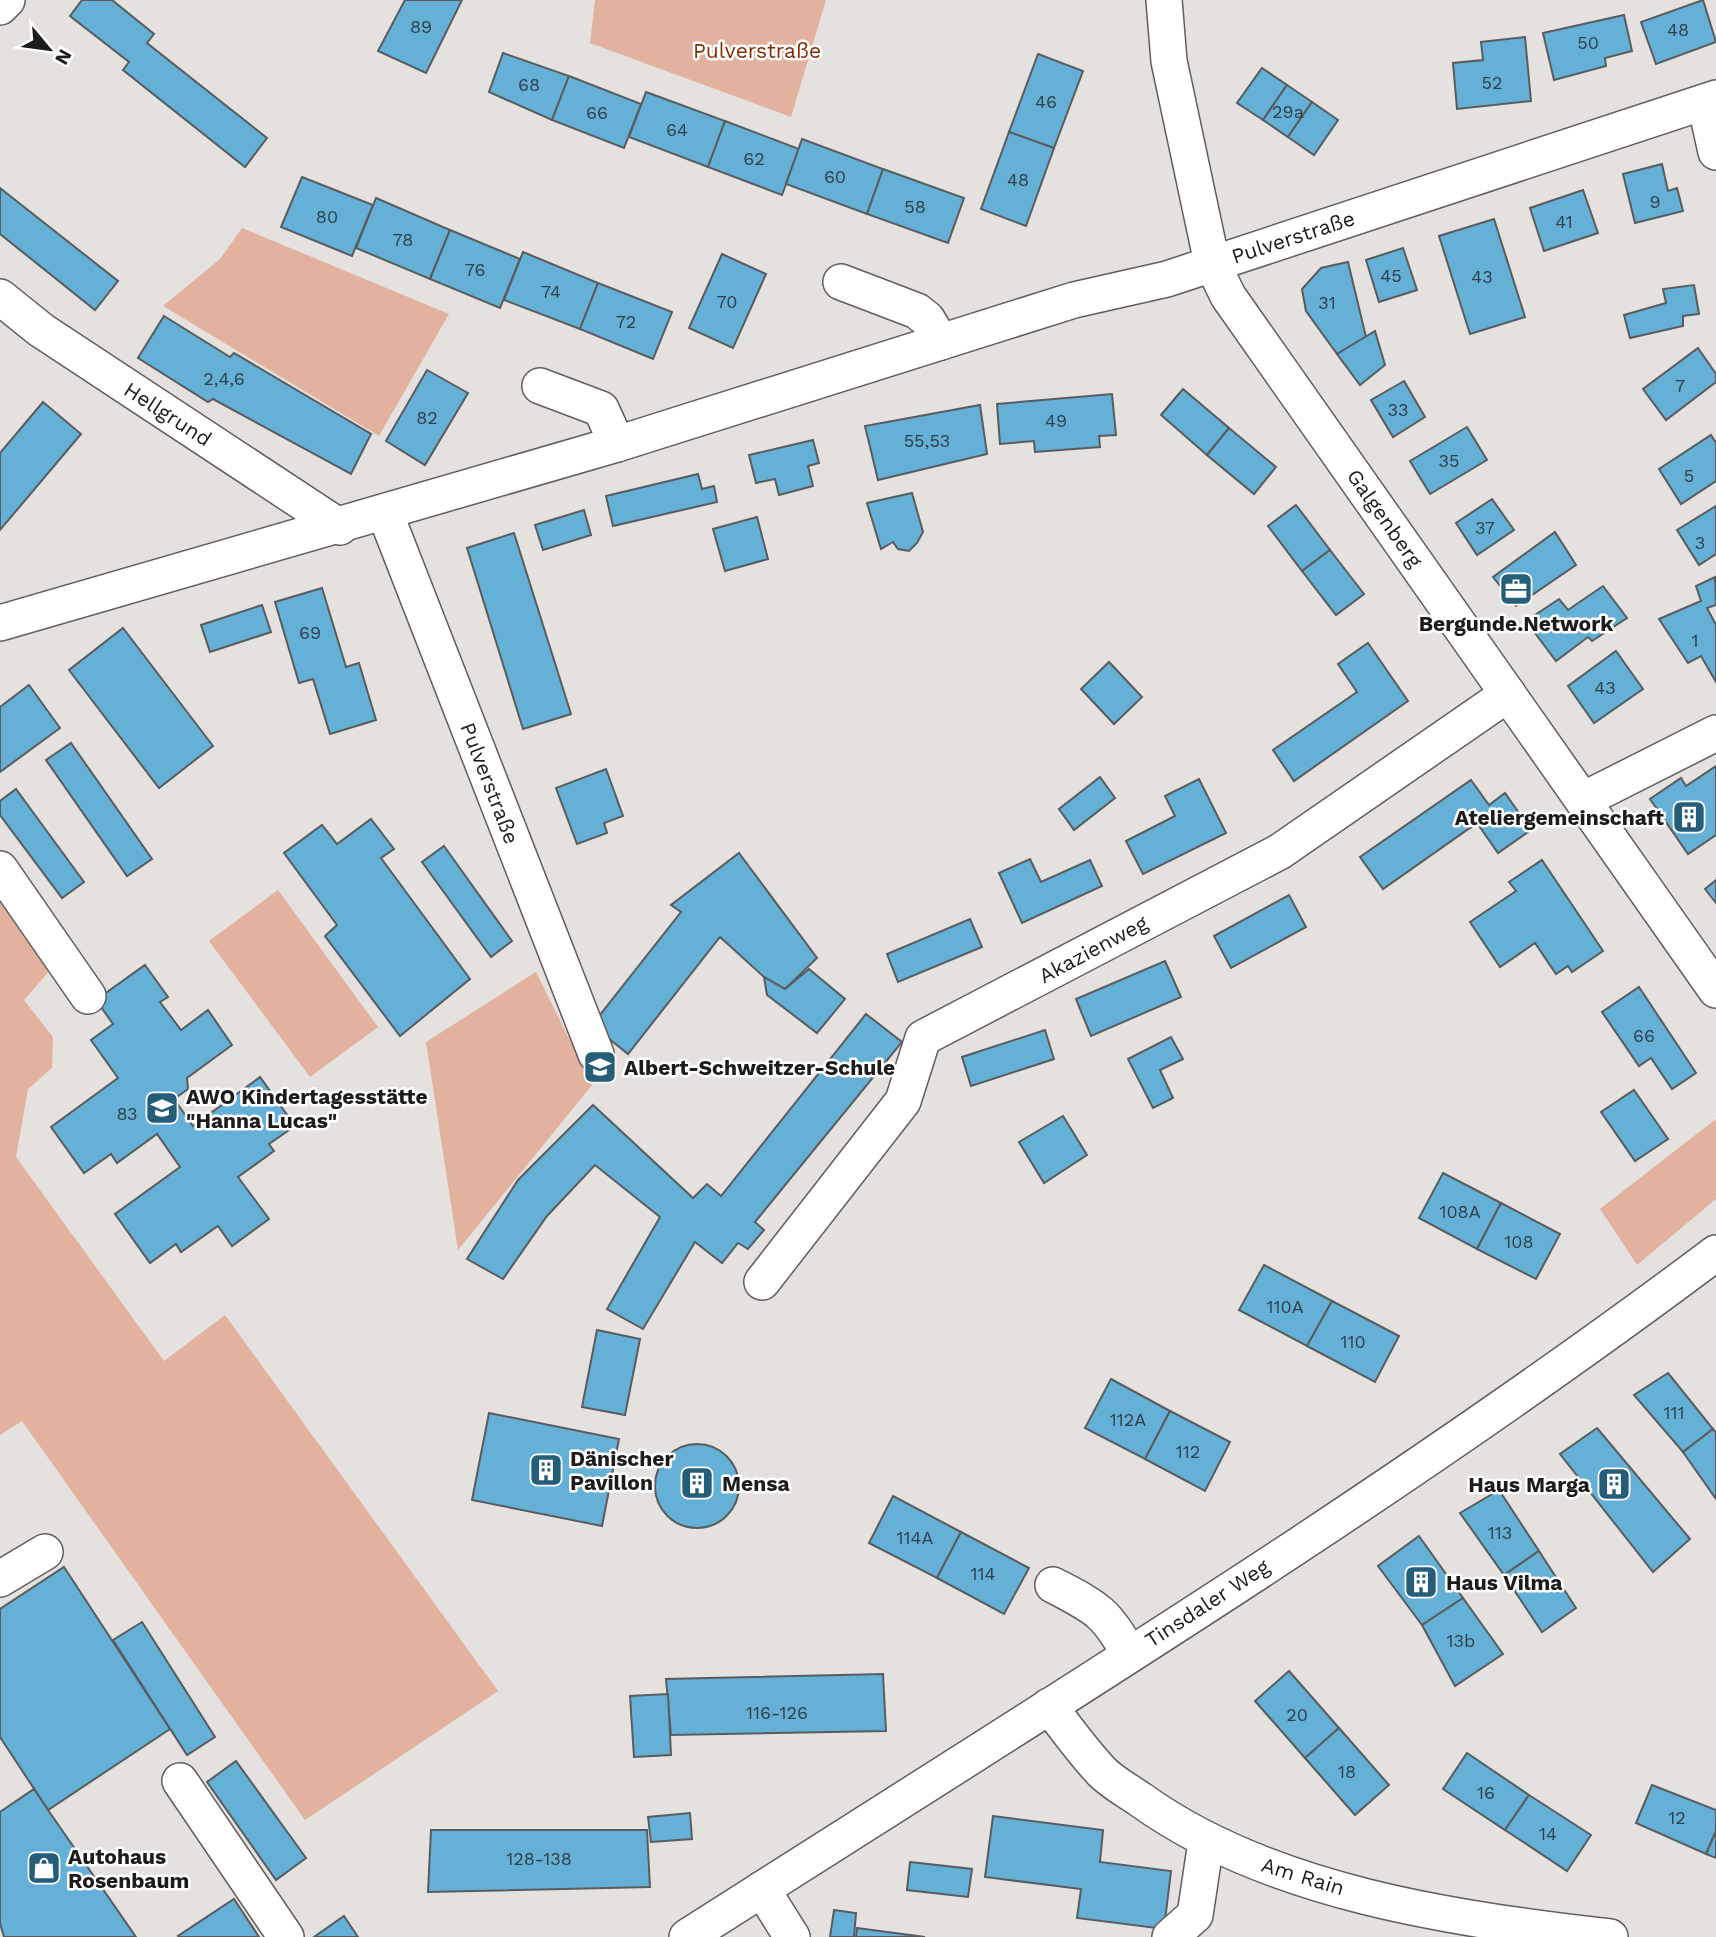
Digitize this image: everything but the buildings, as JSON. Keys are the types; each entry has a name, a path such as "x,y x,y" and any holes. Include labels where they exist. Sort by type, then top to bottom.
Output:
{"street":[{"path":"0,7 7,0"},
{"name":"Galgenberg","path":"1164,0 1169,61 1212,263 1228,296 1716,990"},
{"path":"1711,100 1716,152"},
{"name":"Pulverstraße","path":"0,623 340,527 617,444 1074,300 1167,279 1711,100"},
{"path":"841,282 917,311 927,319 941,342"},
{"name":"Hellgrund","path":"0,297 41,330 340,527"},
{"path":"540,386 601,409 617,444"},
{"name":"Pulverstraße","path":"385,513 596,1054"},
{"name":"Akazienweg","path":"762,1282 903,1101 923,1038 1279,852 1508,694"},
{"path":"1583,800 1716,733"},
{"path":"0,869 88,996"},
{"name":"Tinsdaler Weg","path":"687,1937 1129,1654 1497,1412 1576,1358 1716,1253"},
{"path":"0,1579 45,1552"},
{"path":"1053,1585 1097,1608 1112,1623 1129,1654"},
{"name":"Am Rain","path":"1048,1706 1103,1773 1206,1842 1296,1877 1457,1927 1610,1937"},
{"path":"180,1781 286,1937"},
{"path":"1170,1937 1195,1915 1206,1842"},
{"path":"762,1889 792,1937"}],"green space":[{"name":"Pulverstraße","path":"595,0 826,0 791,117 590,43"},
{"path":"242,228 449,314 379,436 163,306 220,259"},
{"path":"278,890 378,1027 310,1077 209,941"},
{"path":"0,893 53,967 24,1000 53,1037 52,1068 28,1089 16,1157 164,1361 225,1315 498,1691 305,1820 22,1421 0,1435"},
{"path":"536,972 592,1085 458,1250 426,1042"},
{"path":"1716,1119 1716,1199 1637,1265 1600,1209"}],"place":[{"name":"Bergunde.Network","path":"1516,589"},
{"name":"Ateliergemeinschaft","path":"1689,817"},
{"name":"Albert-Schweitzer-Schule","path":"600,1067"},
{"name":"AWO Kindertagesstätte \"Hanna Lucas\"","path":"162,1108"},
{"name":"Dänischer Pavillon","path":"546,1470"},
{"name":"Mensa","path":"697,1483"},
{"name":"Haus Marga","path":"1614,1484"},
{"name":"Haus Vilma","path":"1421,1582"},
{"name":"Autohaus Rosenbaum","path":"44,1868"}]}
